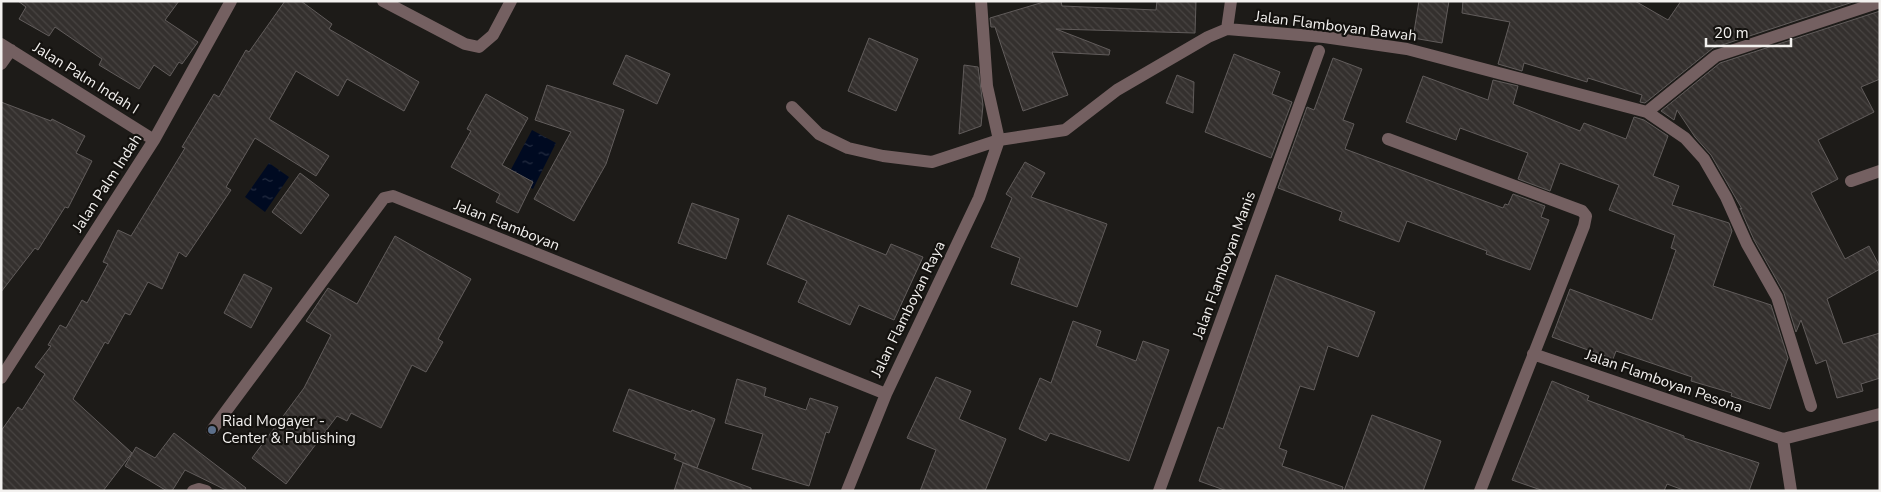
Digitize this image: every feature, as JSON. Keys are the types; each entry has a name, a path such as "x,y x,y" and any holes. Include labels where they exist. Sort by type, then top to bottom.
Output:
{"street":[{"name":"Jalan Palm Indah","path":"1,378 154,140 231,1"},
{"path":"383,1 465,44 479,47 493,35 510,1"},
{"path":"982,1 987,86 998,140"},
{"path":"1227,29 1231,1"},
{"path":"1647,112 1716,56 1880,2"},
{"name":"Jalan Flamboyan Bawah","path":"792,107 819,134 848,148 883,156 932,162 998,140 1065,130 1117,90 1208,37 1227,29 1324,37 1407,49 1647,112 1685,138 1704,159 1726,198 1747,244 1777,297 1811,406"},
{"name":"Jalan Palm Indah I","path":"6,47 154,140"},
{"path":"1,64 6,47"},
{"name":"Jalan Flamboyan Manis","path":"1159,491 1319,51"},
{"path":"1388,139 1582,211 1586,216 1584,226 1480,491"},
{"name":"Jalan Flamboyan Raya","path":"847,491 886,394 979,198 998,140"},
{"path":"1851,181 1880,171"},
{"name":"Jalan Flamboyan","path":"212,430 384,198 393,196 886,394"},
{"name":"Jalan Flamboyan Pesona","path":"1533,354 1783,439"},
{"path":"1791,491 1783,439 1880,414"},
{"path":"193,491 198,489 206,491"}],"water":[{"path":"532,130 556,143 533,189 508,175"},
{"path":"269,163 289,177 265,212 245,197"}],"building":[{"path":"18,1 179,1 165,20 198,42 182,64 179,62 170,76 154,65 139,89 99,65 102,59 55,27 49,36 19,19 26,7"},
{"path":"285,1 301,1 332,24 329,29 419,82 404,111 347,79 338,96 296,71 269,119 329,156 316,176 255,138 226,187 231,190 186,257 179,252 162,289 148,282 130,315 125,313 108,344 105,342 73,399 132,453 103,491 1,491 1,431 18,407 22,410 45,374 35,367 51,346 48,345 60,325 66,328 82,300 87,303 108,264 103,262 118,230 131,236 185,148 182,147 214,94 219,97 246,50 249,52"},
{"path":"1047,1 1061,1 1062,6 1156,10 1157,1 1196,1 1195,33 1056,29 1110,50 1109,55 1052,52 1068,95 1023,111 995,27 991,27 990,18"},
{"path":"1419,1 1449,1 1442,43 1413,38"},
{"path":"1463,1 1635,1 1668,20 1681,1 1856,1 1713,48 1645,103 1640,102 1642,95 1588,78 1587,82 1524,63 1522,71 1498,64 1510,22 1462,13"},
{"path":"1880,11 1880,79 1861,87 1874,112 1818,140 1838,179 1811,193 1845,259 1869,246 1880,267 1880,269 1827,299 1843,344 1880,333 1880,378 1861,384 1863,391 1837,398 1826,360 1816,364 1801,320 1796,332 1784,293 1754,240 1740,208 1742,209 1711,155 1695,137 1677,110 1674,120 1661,111 1720,63"},
{"path":"869,38 918,59 896,111 848,91"},
{"path":"1234,54 1280,72 1272,94 1292,102 1271,158 1205,132"},
{"path":"626,55 670,74 657,104 613,84"},
{"path":"1333,58 1362,69 1343,120 1354,124 1345,149 1503,208 1505,204 1508,205 1513,194 1545,206 1541,217 1549,220 1530,270 1486,254 1487,251 1407,221 1399,242 1339,220 1342,212 1278,188 1307,107 1314,110"},
{"path":"964,65 978,67 983,105 981,126 959,134"},
{"path":"1177,75 1194,82 1193,113 1166,103"},
{"path":"1423,76 1488,100 1493,80 1518,86 1513,104 1580,131 1584,123 1626,139 1634,117 1644,120 1668,136 1653,176 1679,186 1672,205 1729,223 1732,231 1713,286 1771,305 1788,358 1770,409 1731,396 1732,393 1691,381 1692,377 1616,351 1613,359 1552,337 1570,289 1652,320 1676,250 1671,248 1675,235 1609,210 1619,185 1560,163 1550,191 1518,179 1528,153 1460,128 1456,140 1406,122"},
{"path":"547,85 624,110 606,164 574,221 534,199 571,132 535,120"},
{"path":"486,94 528,118 502,165 533,182 518,213 496,202 500,194 451,167 471,131 467,129"},
{"path":"1,102 51,121 52,119 85,136 76,153 92,161 68,208 65,207 38,250 35,248 1,292"},
{"path":"1025,162 1045,173 1031,197 1107,224 1077,307 1011,284 1020,258 991,247 1012,198 1006,194"},
{"path":"300,173 329,195 301,234 272,212"},
{"path":"692,203 739,219 726,259 678,243"},
{"path":"788,215 886,255 891,244 923,257 894,320 859,305 850,325 798,302 807,281 767,264"},
{"path":"395,236 471,279 438,339 443,342 426,372 412,365 381,428 351,413 347,421 337,416 286,484 252,458 304,388 331,335 306,321 328,288 357,304"},
{"path":"244,274 272,288 251,328 224,313"},
{"path":"1276,275 1375,312 1358,357 1328,346 1314,390 1300,386 1279,448 1287,451 1282,466 1343,487 1342,491 1227,491 1199,481 1218,427 1223,429"},
{"path":"1073,321 1101,331 1096,346 1136,361 1143,341 1169,350 1129,461 1050,433 1046,441 1019,429 1040,378 1051,383"},
{"path":"936,377 971,391 959,419 1006,439 985,491 920,491 936,450 907,438"},
{"path":"737,379 766,388 764,396 806,410 810,398 838,407 829,433 826,432 809,486 752,469 763,434 725,423"},
{"path":"1552,381 1589,396 1587,400 1684,436 1684,438 1759,463 1749,491 1686,491 1667,484 1664,491 1544,491 1512,480"},
{"path":"629,389 715,419 697,468 674,459 676,454 613,431"},
{"path":"1372,415 1441,441 1423,491 1344,491"},
{"path":"174,433 246,488 244,491 228,491 185,470 172,491 167,491 125,466 136,447 155,458"},
{"path":"683,463 751,488 751,491 674,491"}],"place":[{"name":"Riad Mogayer - Center & Publishing","path":"212,430"}]}
